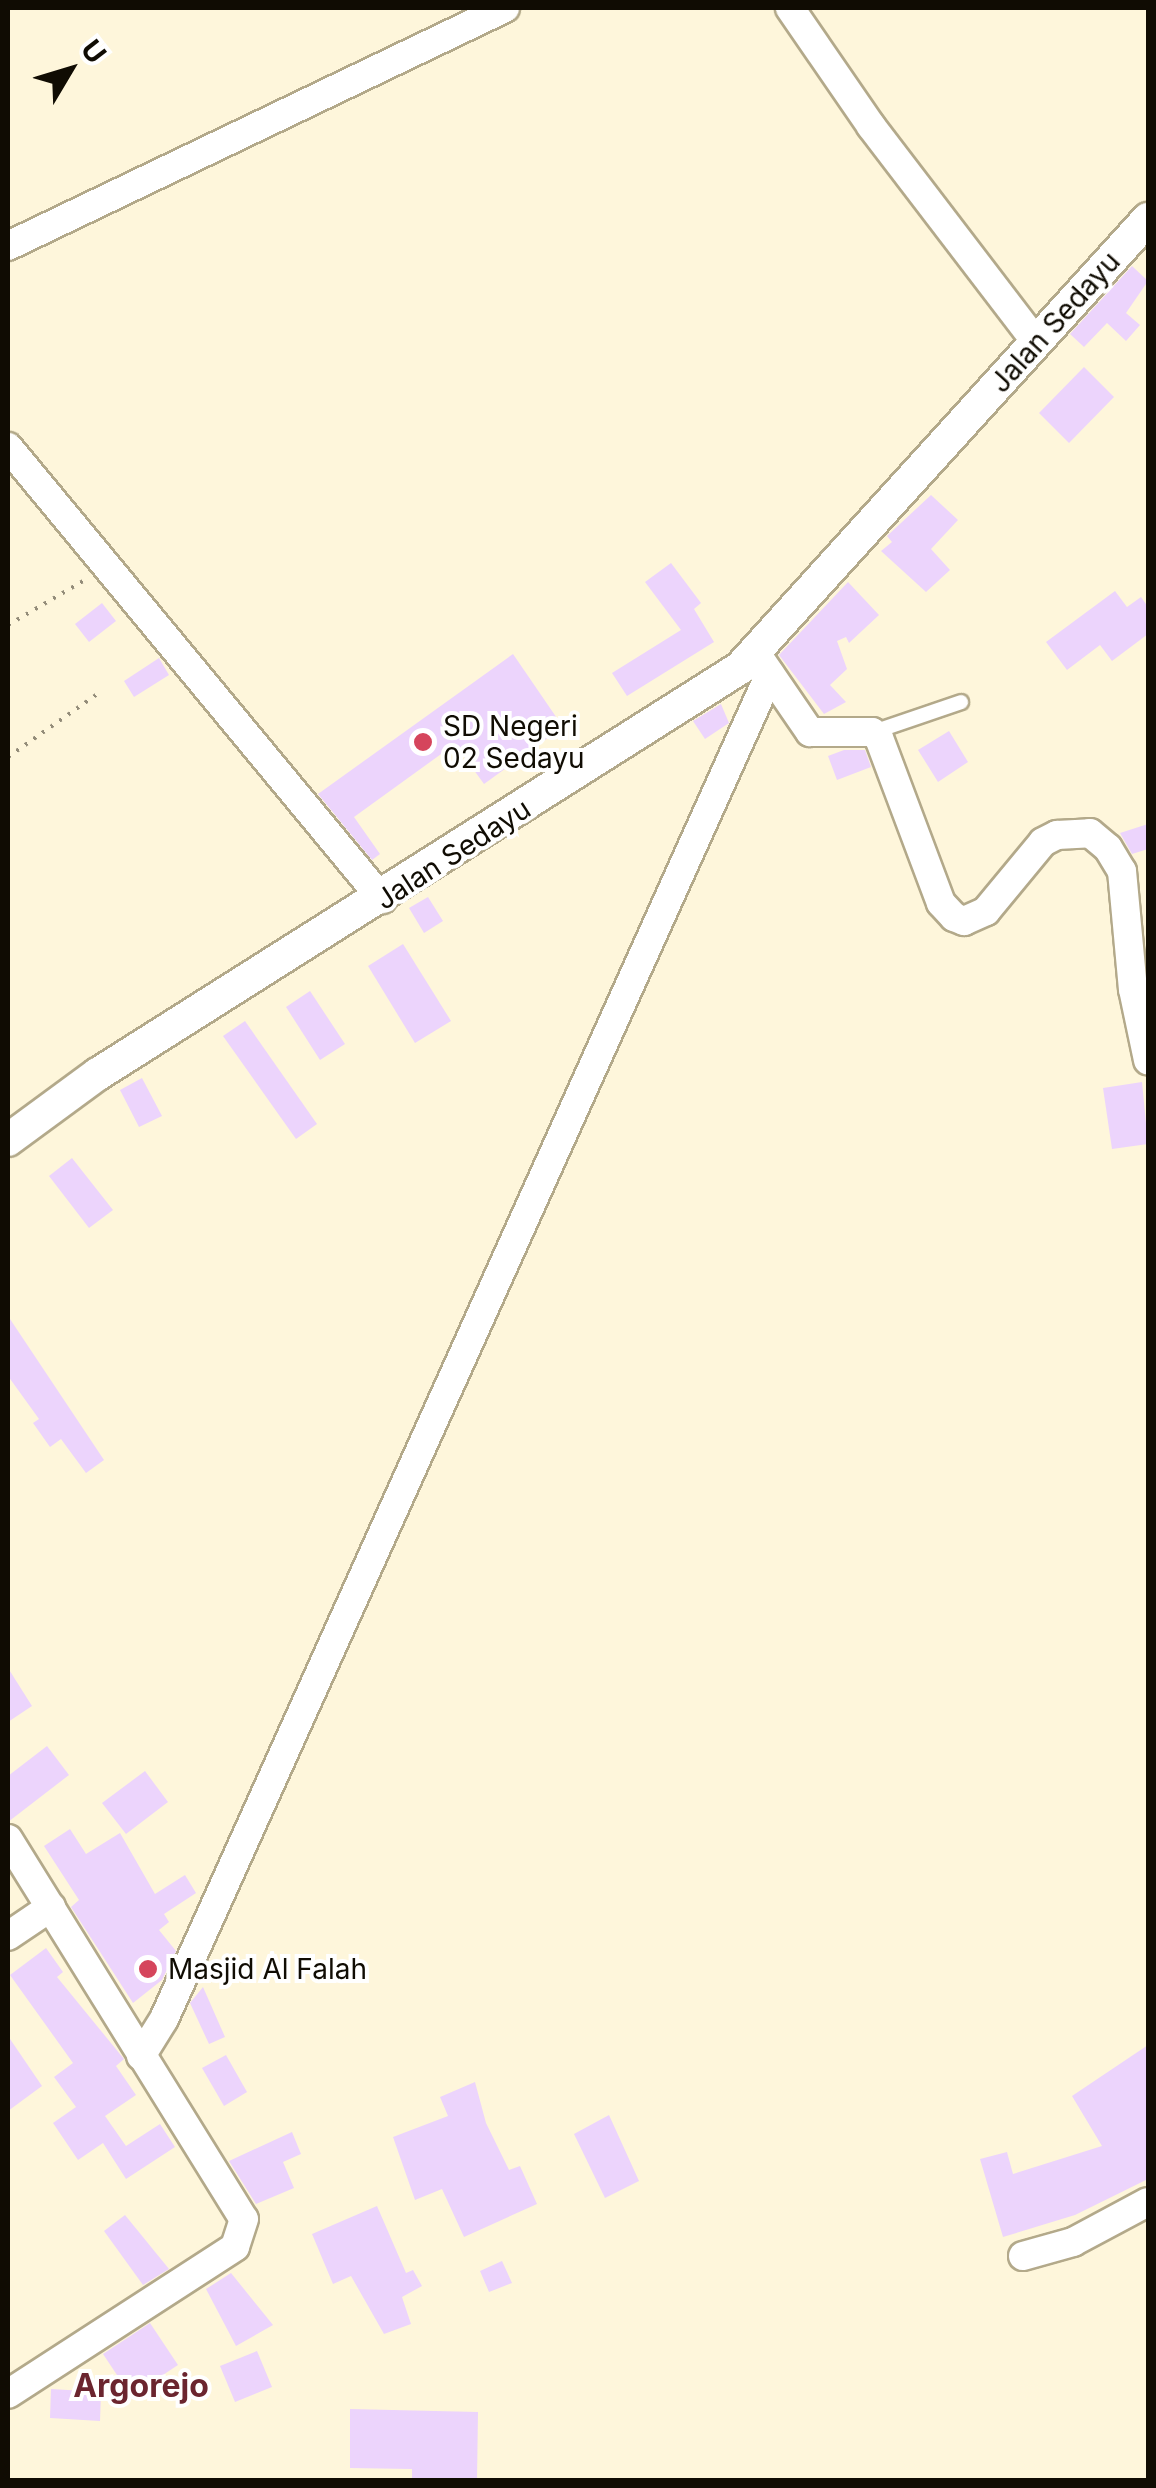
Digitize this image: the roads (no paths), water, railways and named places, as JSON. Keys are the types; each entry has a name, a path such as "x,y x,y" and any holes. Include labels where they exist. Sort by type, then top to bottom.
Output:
{"street":[{"path":"8,246 505,8"},
{"path":"790,8 871,126 1036,342"},
{"name":"Jalan Sedayu","path":"8,1140 98,1074 725,680 763,663 1036,342 1148,219"},
{"path":"8,447 382,899"},
{"path":"763,663 810,732 872,732 884,748 941,903 954,918 964,921 986,911 1043,842 1057,834 1090,833 1108,848 1122,871 1133,990 1148,1060"},
{"path":"141,2056 164,2019 763,663"},
{"path":"8,1840 244,2219 243,2234 235,2247 8,2394"},
{"path":"8,1936 51,1908"},
{"path":"1023,2256 1073,2242 1148,2202"}],"lane":[{"path":"872,732 960,702"}],"place":[{"name":"SD Negeri 02 Sedayu","path":"423,742"},
{"name":"Masjid Al Falah","path":"148,1969"}],"district":[{"name":"Argorejo","path":"141,2386"}]}
